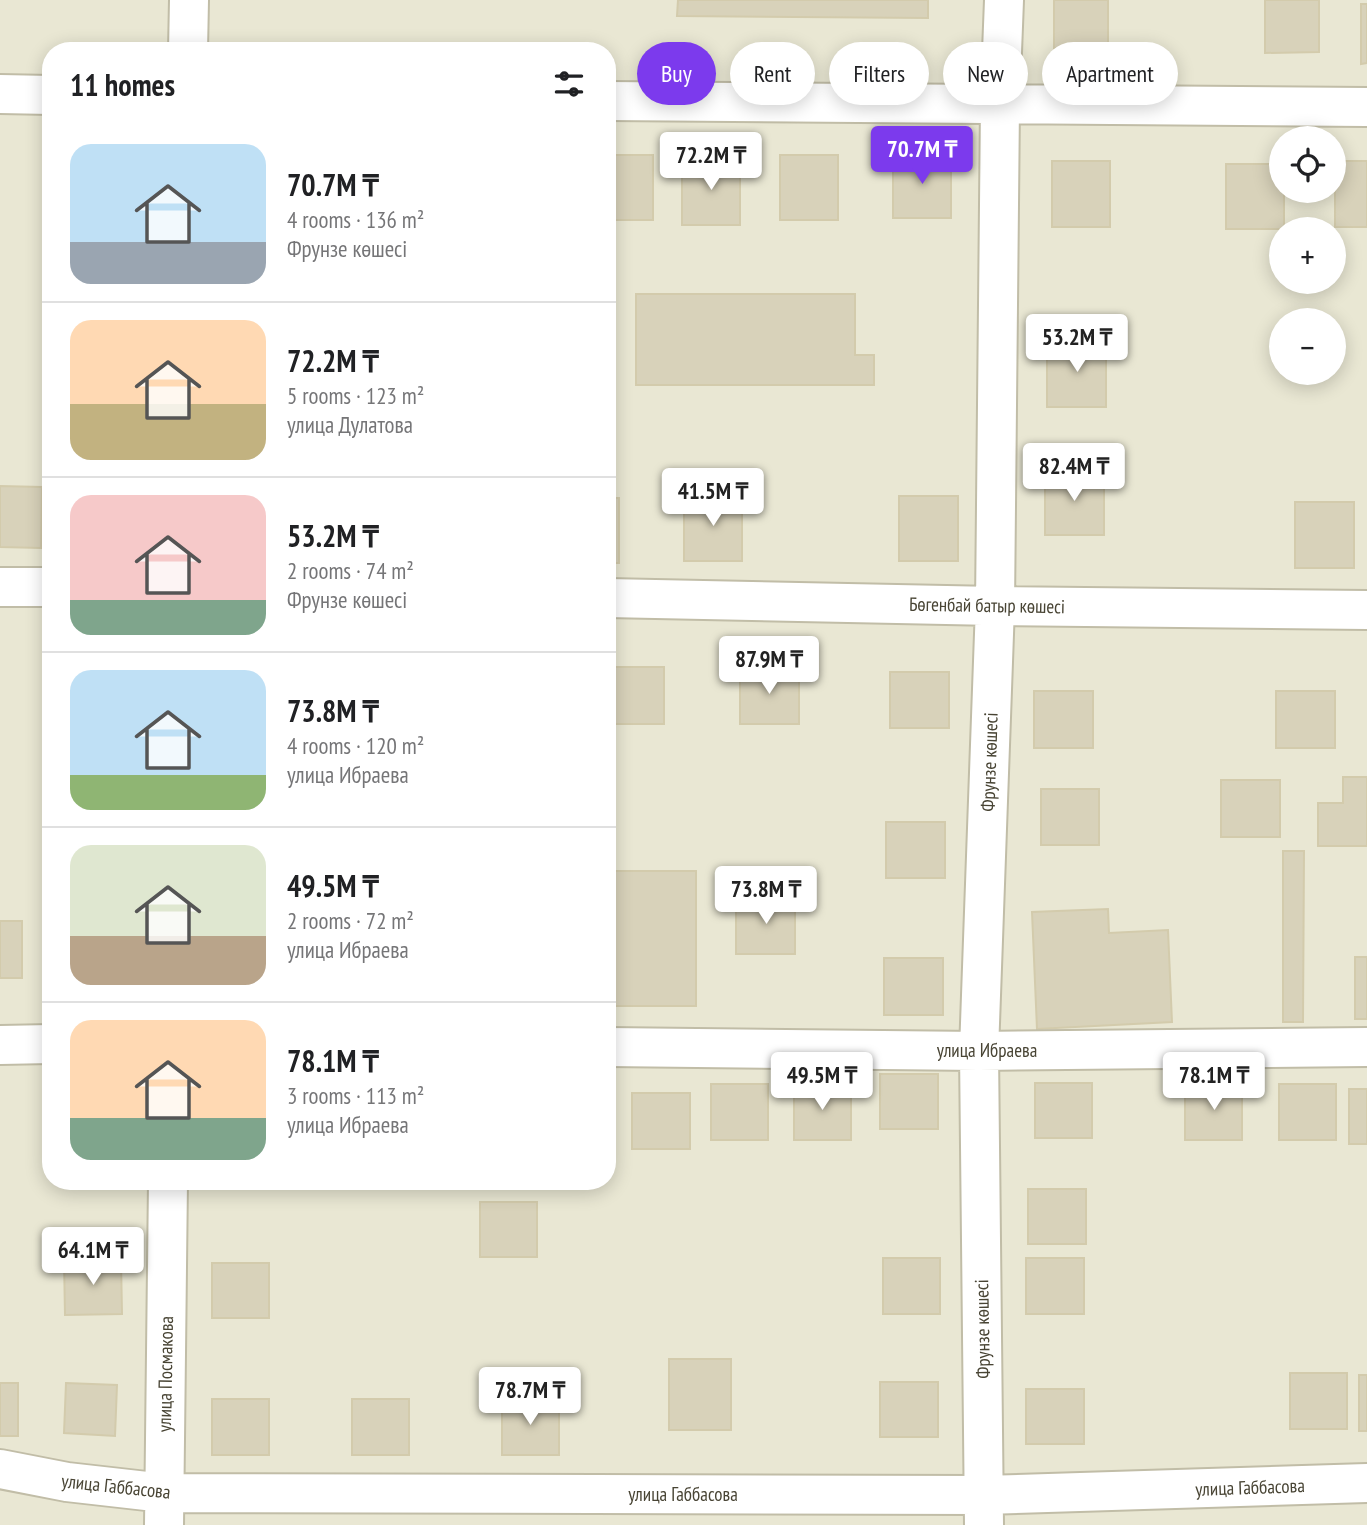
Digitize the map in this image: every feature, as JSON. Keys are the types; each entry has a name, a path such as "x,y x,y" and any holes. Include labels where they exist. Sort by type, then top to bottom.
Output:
{"street":[{"path":"188,42 189,0"},
{"name":"Фрунзе көшесі","path":"1002,42 1004,0"},
{"path":"0,94 42,95"},
{"path":"616,101 943,104"},
{"path":"1028,104 1367,107"},
{"name":"Фрунзе көшесі","path":"984,1510 979,1051 995,606 1000,105"},
{"path":"0,587 42,587"},
{"name":"Бөгенбай батыр көшесі","path":"616,598 1367,610"},
{"path":"0,1045 42,1044"},
{"name":"улица Ибраева","path":"616,1047 979,1051 1367,1047"},
{"name":"улица Посмакова","path":"164,1509 168,1190"},
{"name":"улица Габбасова","path":"0,1469 67,1482 164,1509 984,1510 1367,1483"}],"shaded area":[{"path":"0,0 1367,0 1367,1525 0,1525"}],"building":[{"path":"678,0 928,0 928,18 677,16"},
{"path":"1054,0 1108,0 1108,42 1054,42"},
{"path":"1265,0 1319,0 1319,52 1265,53"},
{"path":"1361,4 1367,4 1367,63 1361,64"},
{"path":"893,153 951,153 951,218 893,218"},
{"path":"616,155 653,155 653,220 616,220"},
{"path":"780,155 838,155 838,220 780,220"},
{"path":"682,159 740,159 740,225 682,225"},
{"path":"1052,161 1110,161 1110,227 1052,227"},
{"path":"1346,161 1367,161 1367,227 1346,227 1346,217 1335,217 1335,203 1346,203"},
{"path":"1226,164 1269,164 1269,203 1284,203 1284,217 1269,217 1269,229 1226,229"},
{"path":"636,294 855,294 855,355 874,355 874,385 636,385"},
{"path":"1047,342 1106,342 1106,407 1047,407"},
{"path":"1045,470 1104,470 1104,535 1045,535"},
{"path":"0,486 42,487 41,548 0,547"},
{"path":"684,496 742,496 742,561 684,561"},
{"path":"899,496 958,496 958,561 899,561"},
{"path":"616,498 619,498 619,563 616,563"},
{"path":"1295,502 1354,502 1354,568 1295,568"},
{"path":"616,667 664,667 664,724 616,724"},
{"path":"740,667 799,667 799,724 740,724"},
{"path":"890,672 949,672 949,728 890,728"},
{"path":"1034,691 1093,691 1093,748 1034,748"},
{"path":"1276,691 1335,691 1335,748 1276,748"},
{"path":"1343,777 1367,777 1367,846 1318,846 1318,803 1343,803"},
{"path":"1221,780 1280,780 1280,837 1221,837"},
{"path":"1041,789 1099,789 1099,845 1041,845"},
{"path":"886,822 945,822 945,878 886,878"},
{"path":"1283,851 1304,851 1303,1022 1283,1022"},
{"path":"616,871 696,871 696,1006 616,1006"},
{"path":"736,897 795,897 795,954 736,954"},
{"path":"1108,909 1109,933 1168,930 1172,1022 1037,1029 1032,912"},
{"path":"0,921 22,921 22,978 0,978"},
{"path":"1355,957 1367,957 1367,1019 1355,1019"},
{"path":"884,958 943,958 943,1015 884,1015"},
{"path":"880,1074 938,1074 938,1129 880,1129"},
{"path":"1035,1083 1092,1083 1092,1138 1035,1138"},
{"path":"711,1084 768,1084 768,1140 711,1140"},
{"path":"794,1084 851,1084 851,1140 794,1140"},
{"path":"1185,1084 1242,1084 1242,1140 1185,1140"},
{"path":"1279,1084 1336,1084 1336,1140 1279,1140"},
{"path":"1349,1089 1367,1089 1367,1144 1349,1144"},
{"path":"632,1093 690,1093 690,1149 632,1149"},
{"path":"1028,1189 1086,1189 1086,1244 1028,1244"},
{"path":"480,1202 537,1202 537,1257 480,1257"},
{"path":"883,1258 940,1258 940,1314 883,1314"},
{"path":"1026,1258 1084,1258 1084,1314 1026,1314"},
{"path":"64,1260 121,1260 122,1314 65,1315"},
{"path":"212,1263 269,1263 269,1318 212,1318"},
{"path":"669,1359 731,1359 731,1430 669,1430"},
{"path":"1290,1373 1347,1373 1347,1429 1290,1429"},
{"path":"1359,1375 1367,1375 1367,1431 1359,1431"},
{"path":"880,1382 938,1382 938,1437 880,1437"},
{"path":"0,1383 18,1383 18,1436 0,1436"},
{"path":"66,1383 117,1385 115,1436 64,1433"},
{"path":"1026,1389 1084,1389 1084,1444 1026,1444"},
{"path":"212,1399 269,1399 269,1455 212,1455"},
{"path":"352,1399 409,1399 409,1455 352,1455"},
{"path":"502,1399 559,1399 559,1455 502,1455"}]}
